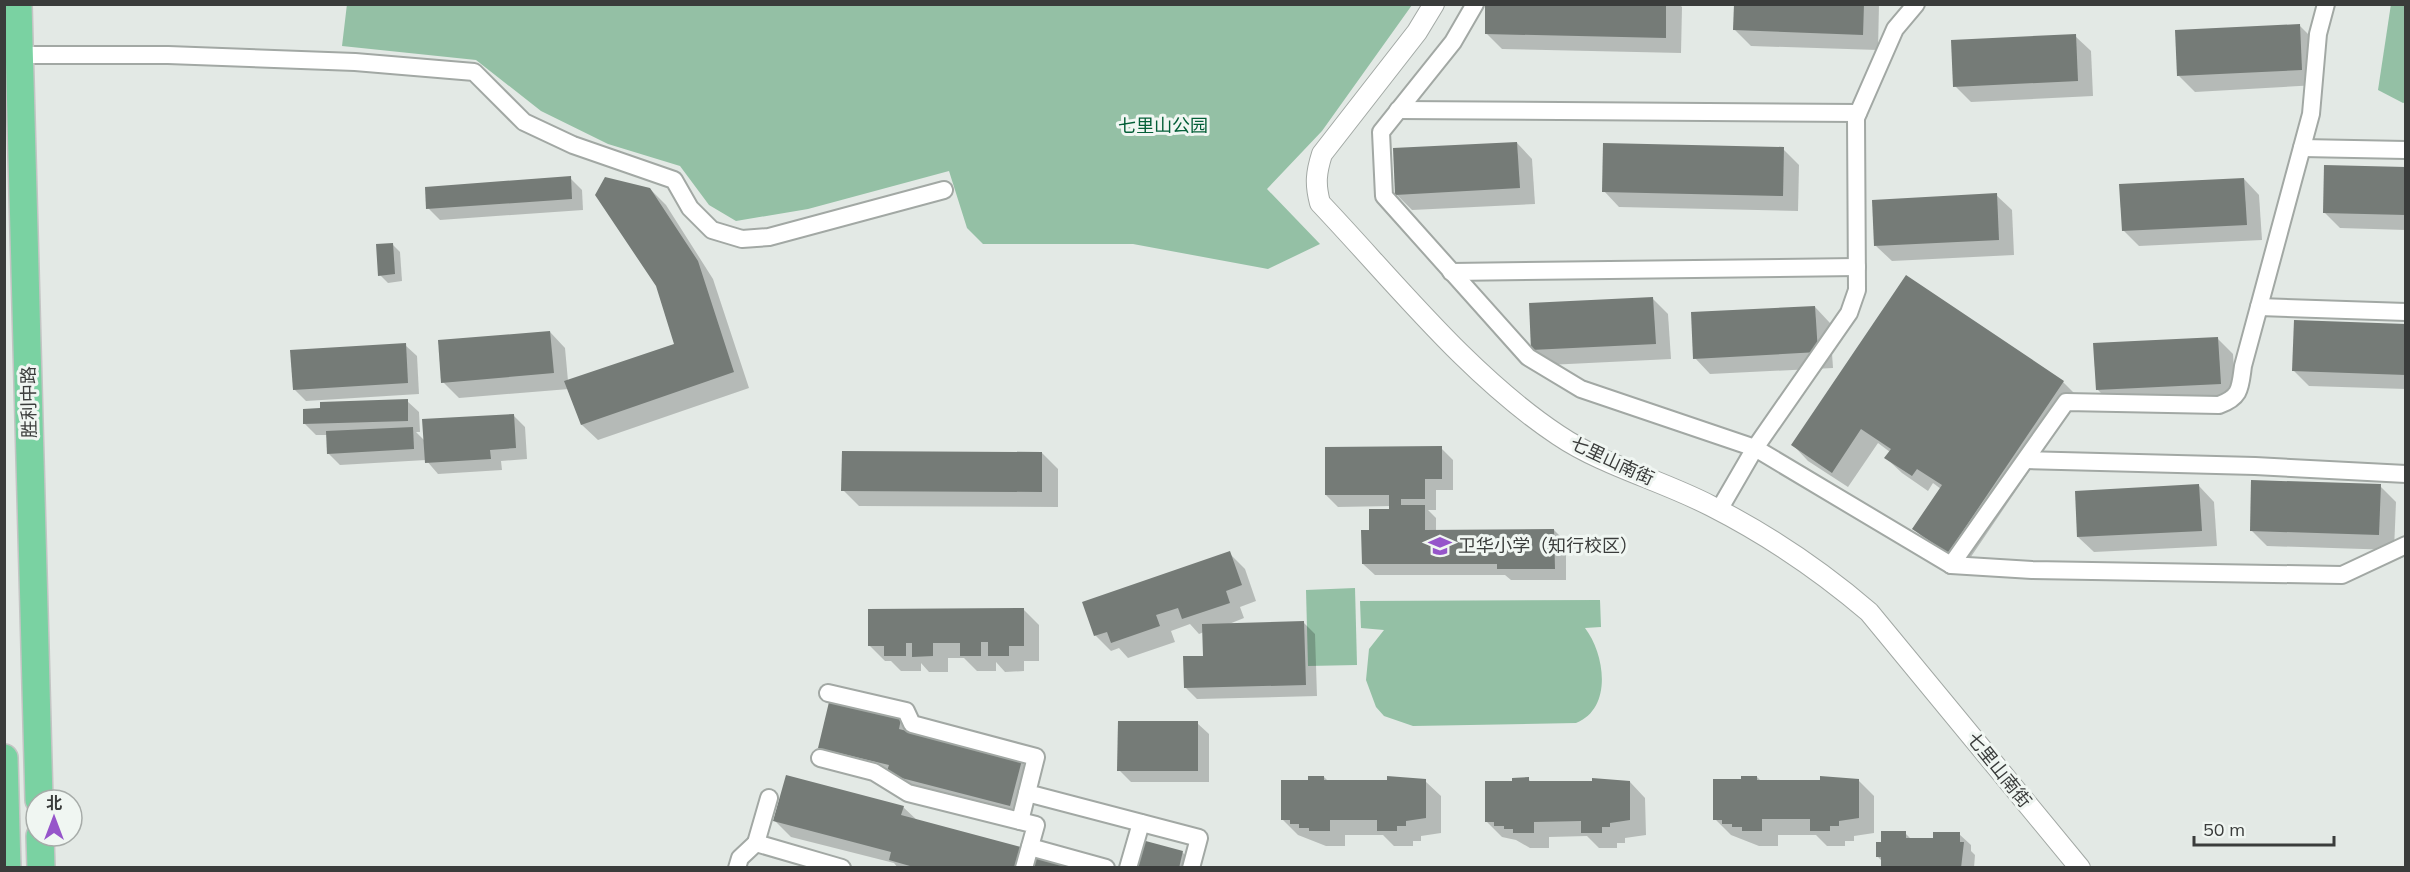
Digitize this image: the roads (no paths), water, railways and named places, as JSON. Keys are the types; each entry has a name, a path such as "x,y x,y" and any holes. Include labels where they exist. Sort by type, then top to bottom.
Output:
{"highway":[{"name":"胜利中路","path":"18,4 39,788"},
{"path":"4,758 7,867"},
{"path":"40,848 41,867"}],"street":[{"name":"七里山南街","path":"1434,4 1418,32 1322,154 1315,179 1320,203 1455,346 1518,405 1560,436 1719,510 1783,546 1834,582 1869,612 2080,867"},
{"path":"1475,4 1453,42 1381,132 1384,196 1528,357 1581,388 1755,448 1951,566 2032,570 2342,575 2406,545"},
{"path":"1719,510 1755,448 1849,313 1857,290 1854,132 1858,113 1895,29 1916,4"},
{"path":"1951,566 2066,402 2218,405 2233,400 2240,387 2243,366 2311,114 2318,34 2326,4"},
{"path":"21,56 168,54 355,62 474,72 524,122 573,145 674,180 690,208 712,230 742,238 769,237 944,190"},
{"path":"1398,110 1858,113"},
{"path":"2302,148 2406,150"},
{"path":"1451,272 1857,267"},
{"path":"2259,307 2406,312"},
{"path":"2026,460 2255,466 2406,474"},
{"path":"828,693 906,711 912,724 1036,757 1020,821"},
{"path":"820,758 874,772 908,793 1036,825 1024,867"},
{"path":"1027,793 1199,838 1191,867"},
{"path":"737,867 740,858 756,843 770,798"},
{"path":"1128,867 1141,823"},
{"path":"756,843 842,867"},
{"path":"1030,847 1106,867"}],"place":[{"name":"卫华小学（知行校区）","path":"1440,546"}],"park label":[{"name":"七里山公园","path":"1163,126"}]}
